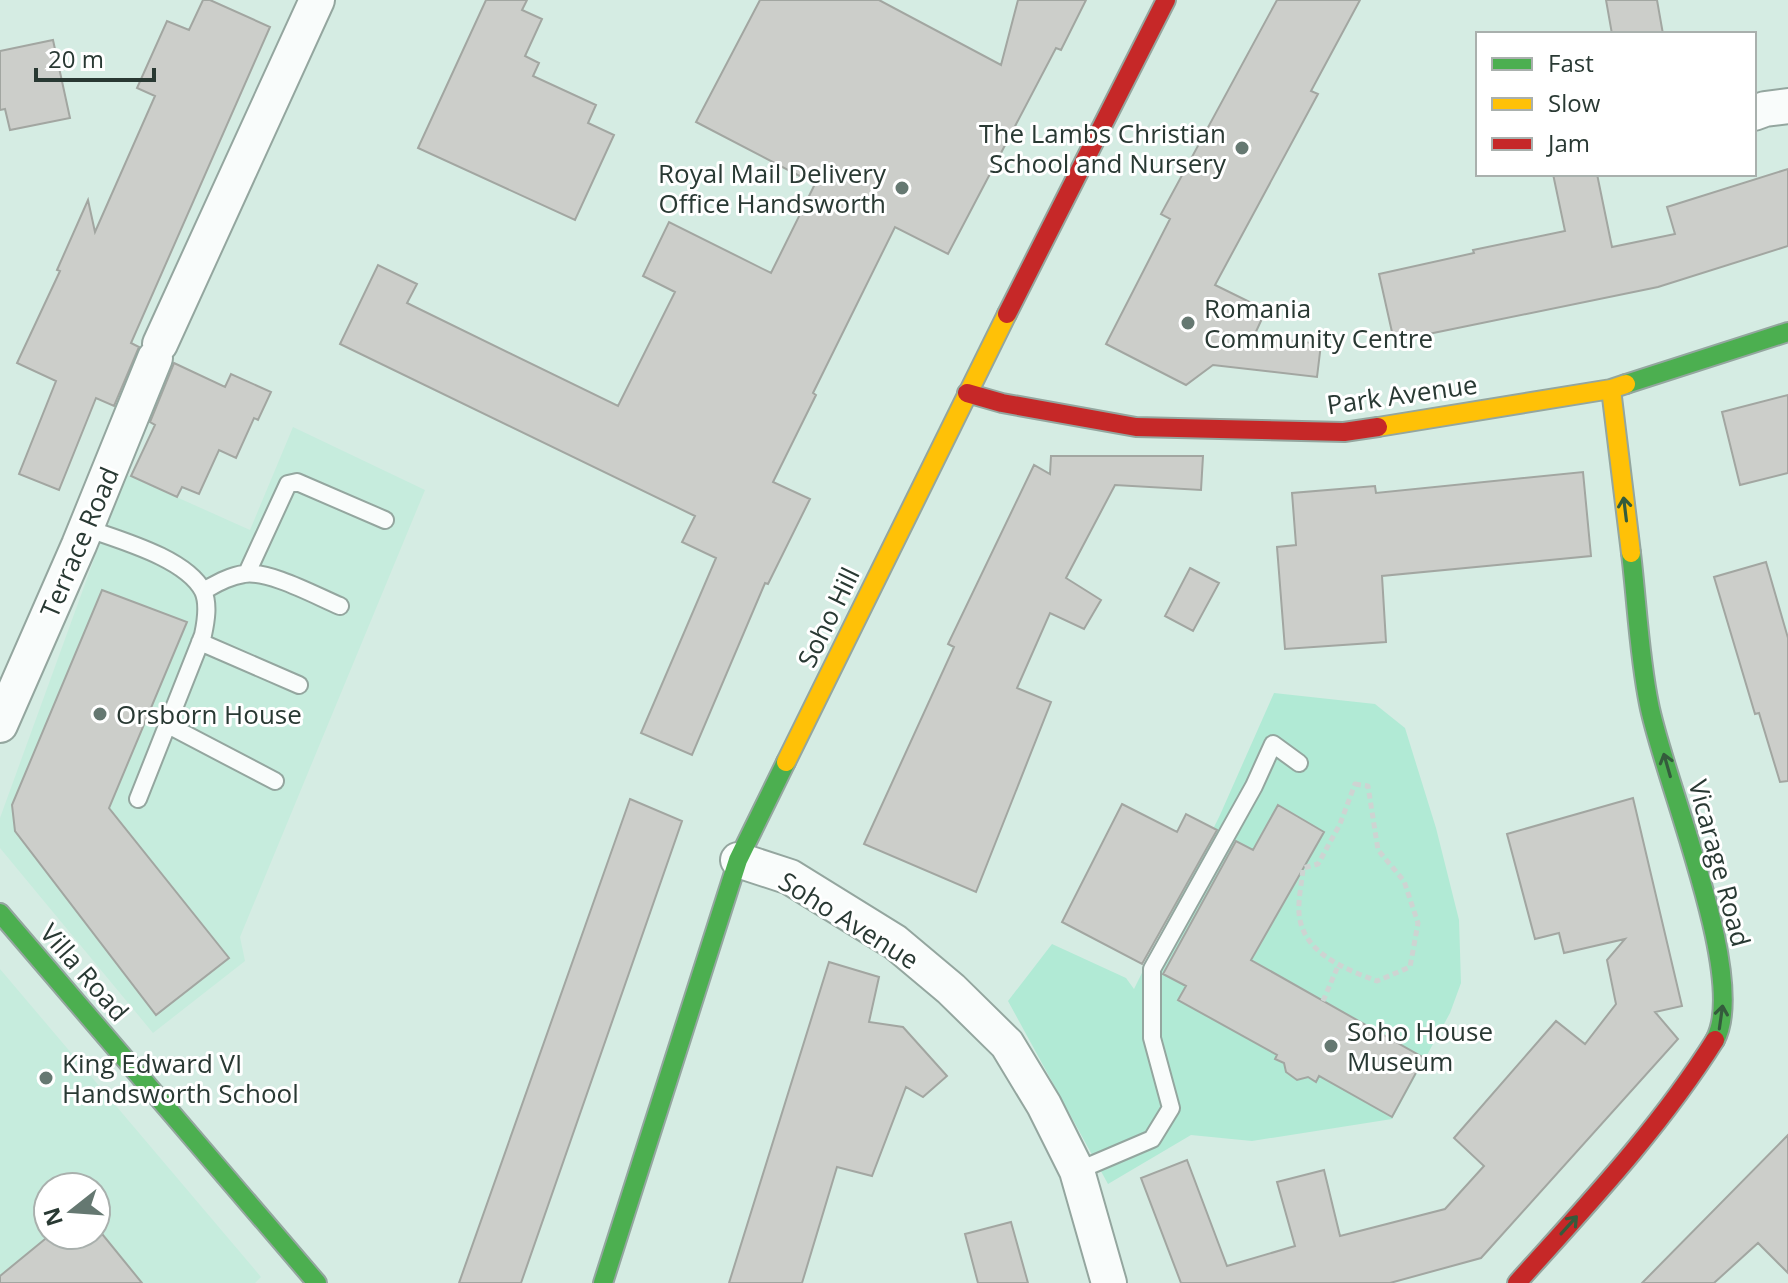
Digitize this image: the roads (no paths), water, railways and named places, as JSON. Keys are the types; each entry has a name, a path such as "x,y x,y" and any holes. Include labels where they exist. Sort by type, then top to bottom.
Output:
{"main road":[{"name":"Soho Hill","path":"603,1283 738,860 967,393 1166,0"},
{"name":"Park Avenue","path":"967,393 1002,403 1136,427 1344,432 1611,389 1788,332"},
{"name":"Vicarage Road","path":"1517,1283 1603,1188 1684,1090 1718,1036 1724,992 1717,941 1649,705 1611,389"},
{"name":"Villa Road","path":"0,913 317,1283"}],"street":[{"name":"Terrace Road","path":"0,725 86,528 158,351 317,0"},
{"path":"1756,112 1788,106"},
{"name":"Soho Avenue","path":"738,860 790,877 895,942 951,989 1007,1044 1044,1105 1077,1171 1109,1283"}],"lane":[{"path":"247,573 288,484 297,482 385,520"},
{"path":"86,528 166,559 189,574 203,591 207,617 200,642 138,799"},
{"path":"203,591 228,578 247,573 263,574 340,606"},
{"path":"200,642 299,685"},
{"path":"168,725 275,781"},
{"path":"1077,1171 1152,1139 1171,1108 1152,1038 1152,969 1254,786 1273,744 1299,763"}],"place":[{"name":"The Lambs Christian School and Nursery","path":"1242,148"},
{"name":"Royal Mail Delivery Office Handsworth","path":"902,188"},
{"name":"Romania Community Centre","path":"1188,323"},
{"name":"Orsborn House","path":"100,714"},
{"name":"Soho House Museum","path":"1331,1046"},
{"name":"King Edward VI Handsworth School","path":"46,1078"}]}
